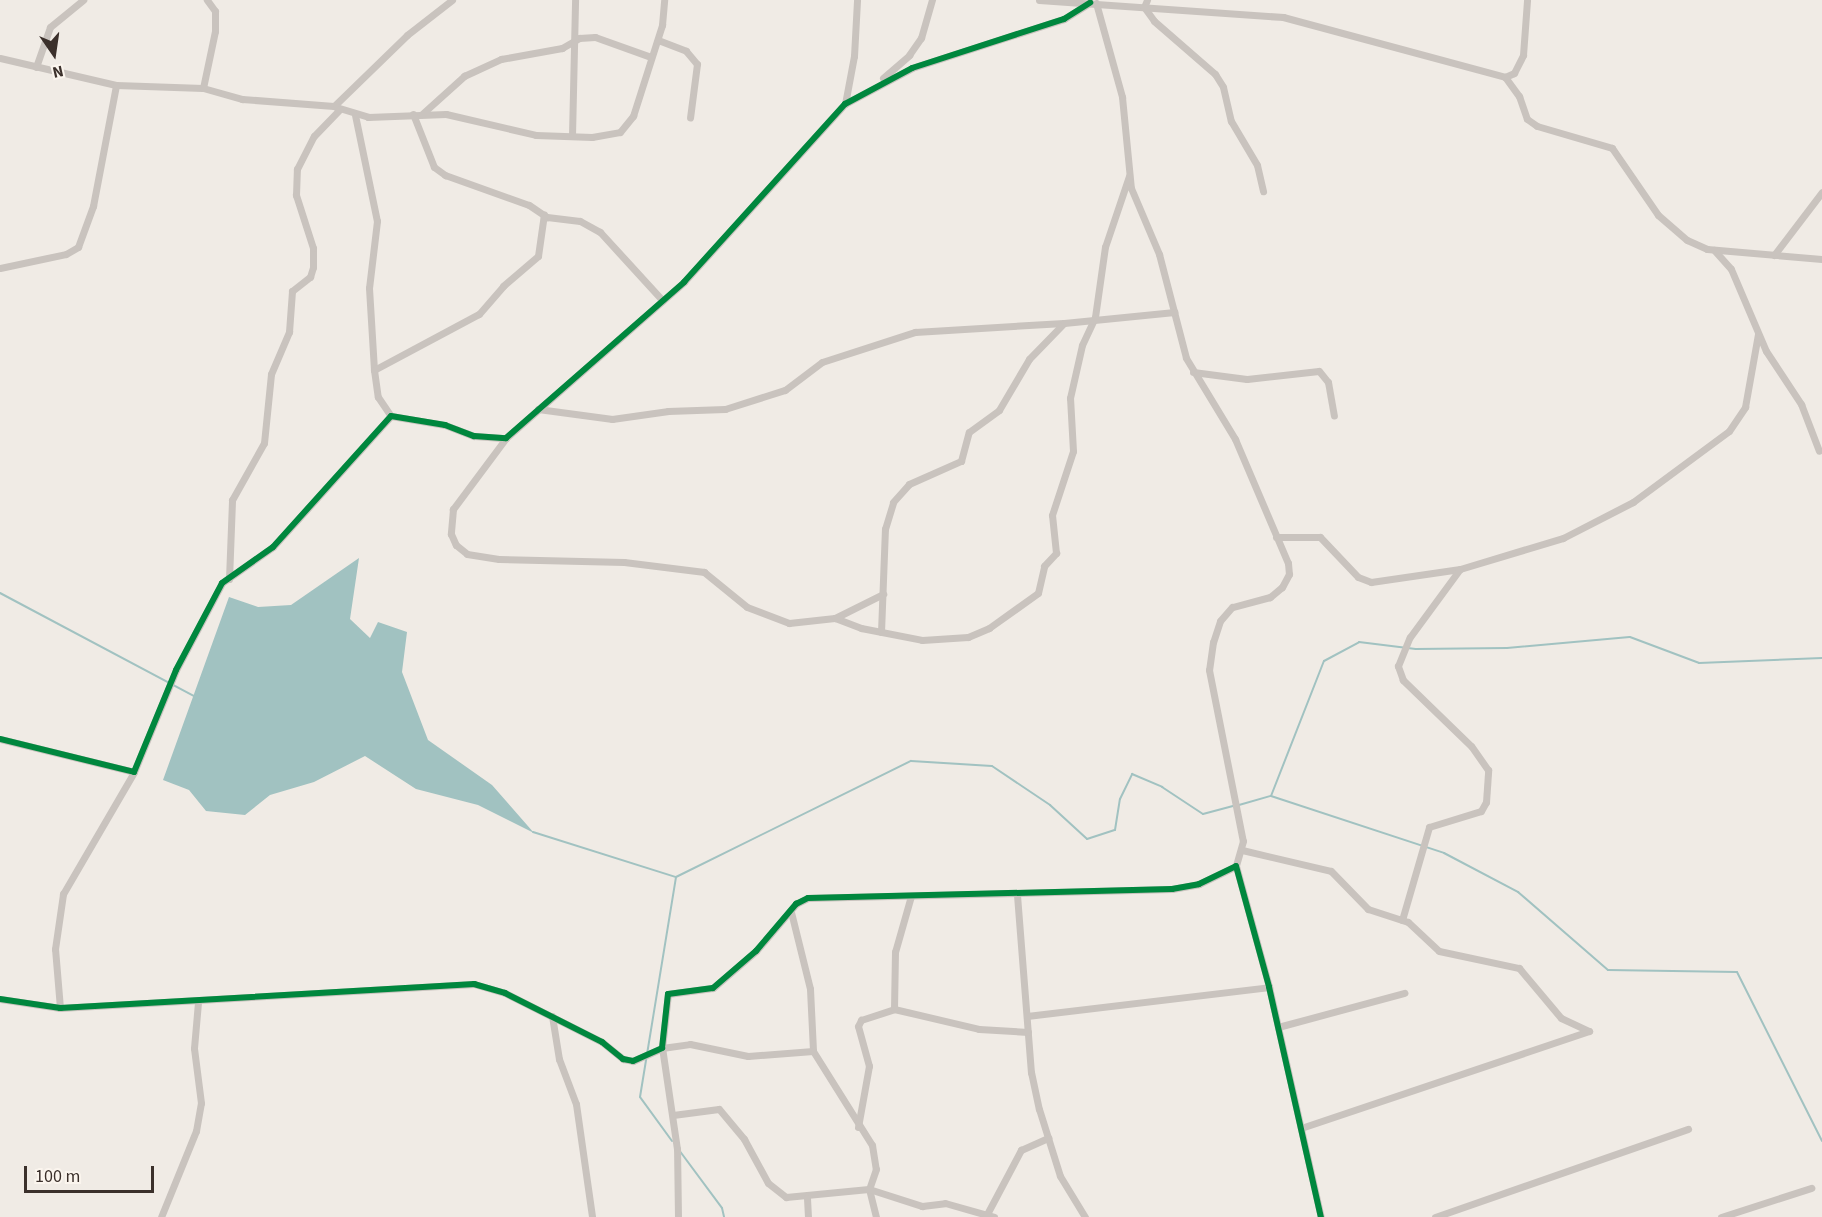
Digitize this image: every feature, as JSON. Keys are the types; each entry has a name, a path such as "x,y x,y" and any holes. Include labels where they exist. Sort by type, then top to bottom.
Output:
{"street":[{"path":"36,67 50,27 83,0"},
{"path":"203,88 215,31 215,11 207,0"},
{"path":"229,579 232,500 264,443 271,374 289,332 292,291 310,277 313,267 313,248 296,195 297,169 314,136 337,107 407,35 452,0"},
{"path":"572,136 576,39 575,0"},
{"path":"0,58 116,85 203,88 242,99 337,107 355,115 446,114 536,135 609,135 628,126 658,40 664,0"},
{"path":"845,104 854,57 857,0"},
{"path":"864,92 909,55 921,38 932,0"},
{"path":"1039,0 1145,3 1283,17 1506,77 1519,96 1527,119 1538,126 1605,143 1671,229 1687,240 1714,250 1822,258"},
{"path":"1506,77 1520,65 1527,0"},
{"path":"883,594 836,618 789,623 768,618 747,607 704,572 624,562 500,559 467,554 456,545 451,534 453,509 506,438 663,301 845,104 912,68 968,47 1064,19 1093,3"},
{"path":"1093,3 1122,97 1129,176 1138,210 1159,254 1193,372 1235,439 1289,574 1282,587 1270,597 1247,602 1226,612 1213,642 1209,670 1242,828 1242,850 1236,866 1269,987 1321,1217"},
{"path":"1145,3 1154,21 1215,74 1223,87 1236,133 1257,165 1263,191"},
{"path":"422,114 464,76 501,59 562,48 576,39 595,37 651,57"},
{"path":"658,40 686,51 697,64 690,118"},
{"path":"0,268 66,254 78,247 93,206 116,85"},
{"path":"413,114 434,167 544,214 580,221 610,238 663,301"},
{"path":"355,115 377,221 369,288 378,397 392,416 445,425 474,436 506,438"},
{"path":"836,618 881,632 922,640 968,636 989,627 1038,593 1044,566 1056,553 1052,515 1073,451 1070,398 1082,345 1095,316 1105,247 1129,176"},
{"path":"1774,255 1822,192"},
{"path":"374,370 479,314 503,286 538,256 544,214"},
{"path":"1714,250 1731,269 1758,334 1801,405 1819,451"},
{"path":"538,409 612,419 668,411 725,409 785,390 822,362 915,332 1064,322 1095,316 1150,316 1174,312"},
{"path":"881,632 885,529 893,502 909,484 961,461 969,432 999,410 1029,359 1064,322"},
{"path":"1276,537 1320,537 1358,577 1371,582 1460,569 1525,552 1601,521 1730,431 1745,407 1758,334"},
{"path":"1193,372 1248,379 1319,371 1328,382 1334,415"},
{"path":"60,1008 56,949 63,894 134,772 176,670 210,602 229,579 273,548 392,416"},
{"path":"1402,920 1429,827 1474,814 1486,802 1488,770 1471,746 1403,680 1398,666 1410,637 1460,569"},
{"path":"0,739 134,772"},
{"path":"1242,850 1331,871 1368,909 1402,920 1439,951 1519,968 1556,1013 1589,1031 1301,1128"},
{"path":"678,1217 673,1115 662,1048 668,994 712,988 756,951 791,912 808,897 1017,895 1172,889 1208,881 1236,866"},
{"path":"1017,895 1031,1072 1060,1176 1085,1217"},
{"path":"894,1009 896,952 911,897"},
{"path":"791,912 810,989 813,1051 858,1127 872,1145 875,1178 869,1189 876,1217"},
{"path":"0,999 60,1008 198,1002 474,984 505,993 602,1042 623,1059 633,1061 662,1048 690,1044 748,1056 813,1051"},
{"path":"1027,1016 1269,987"},
{"path":"1278,1027 1404,993"},
{"path":"161,1217 196,1131 201,1103 194,1048 198,1002"},
{"path":"858,1127 869,1066 858,1035 859,1023 894,1009 979,1029 1028,1032"},
{"path":"552,1016 559,1059 576,1104 592,1217"},
{"path":"673,1115 719,1109 744,1139 776,1191 786,1197 807,1198 869,1189 922,1206 945,1203 993,1217"},
{"path":"1435,1217 1688,1129"},
{"path":"986,1215 1021,1150 1048,1138"},
{"path":"1721,1217 1811,1188"},
{"path":"807,1198 808,1217"}],"water":[{"path":"359,558 350,619 370,638 378,622 407,632 402,672 428,740 492,785 534,833 478,805 416,789 365,756 314,782 270,795 245,815 206,811 189,790 163,780 229,597 258,607 291,605"}],"waterway":[{"path":"0,593 196,697"},
{"path":"1239,805 1271,796 1324,661 1359,642 1416,649 1507,648 1630,637 1699,663 1822,658"},
{"path":"533,832 676,877 911,761 992,766 1050,805 1087,839 1115,830 1120,799 1132,774 1162,787 1203,814 1233,806"},
{"path":"1271,796 1444,853 1518,892 1608,970 1737,972 1822,1141"},
{"path":"672,1141 640,1097 676,878"},
{"path":"679,1150 722,1208 724,1217"}],"cycle path":[{"path":"0,739 134,772 176,670 222,583 273,547 391,416 445,425 474,436 506,438 684,282 845,104 912,68 1064,19 1090,3"},
{"path":"0,999 60,1008 474,984 505,993 602,1042 623,1059 633,1061 662,1048 668,994 713,988 756,951 796,904 808,898 1172,889 1199,884 1236,866 1269,987 1321,1217"}]}
